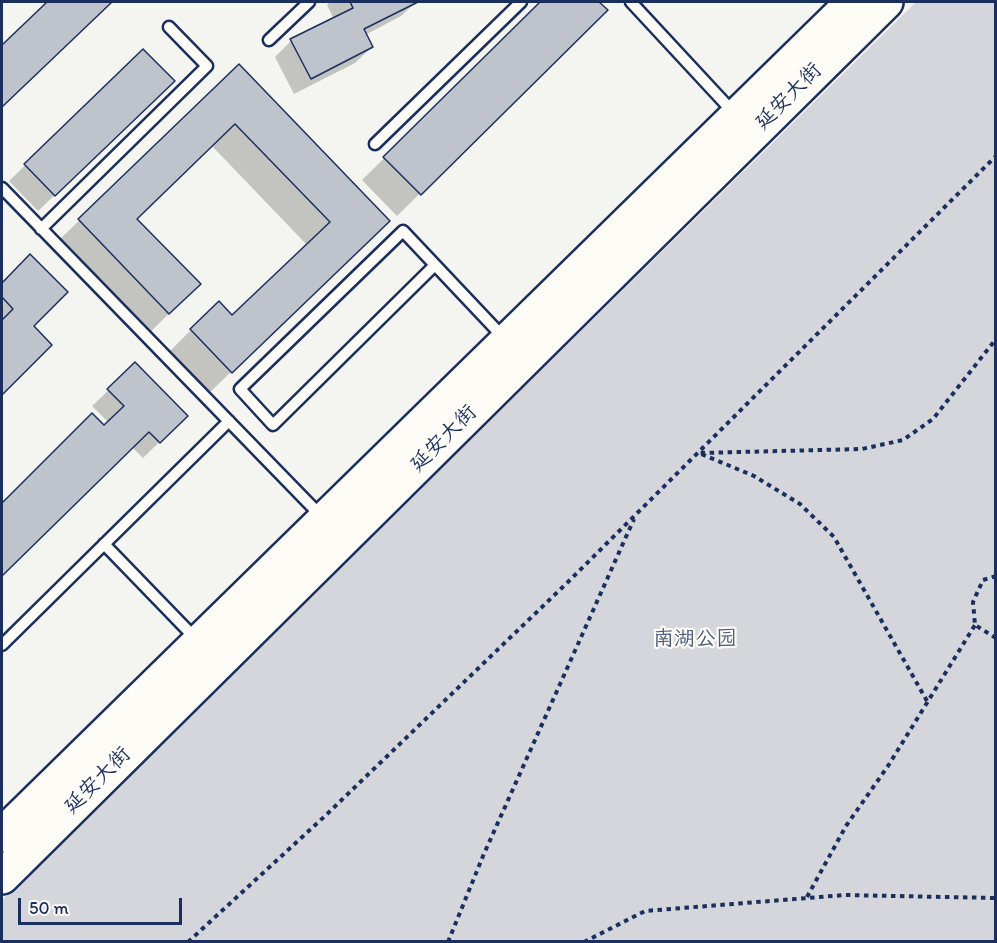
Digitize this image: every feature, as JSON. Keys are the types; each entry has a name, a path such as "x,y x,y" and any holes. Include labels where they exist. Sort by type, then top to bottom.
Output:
{"main road":[{"name":"延安大街","path":"2,835 853,2"},
{"name":"延安大街","path":"2,877 886,2"}],"lane":[{"path":"269,40 309,2"},
{"path":"375,144 521,2"},
{"path":"631,2 736,116"},
{"path":"41,229 207,66 169,27"},
{"path":"2,188 324,519"},
{"path":"435,265 273,425 240,389 403,231 507,341"},
{"path":"2,645 229,421"},
{"path":"104,544 199,642"}],"path":[{"path":"188,942 333,808 636,515 996,156"},
{"path":"699,453 862,449 903,441 933,419 996,339"},
{"path":"699,453 754,476 791,498 834,537 927,701"},
{"path":"448,942 483,856 636,515"},
{"path":"807,898 846,826 888,766 975,625 974,602 983,580 996,576"},
{"path":"975,625 996,638"},
{"path":"584,942 645,911 845,895 996,898"}],"green space":[{"name":"南湖公园","path":"916,2 995,2 995,941 2,942 2,900"}],"building":[{"path":"47,2 112,2 2,107 2,45"},
{"path":"350,2 418,2 364,29 373,47 311,79 290,39 353,8"},
{"path":"540,2 599,2 608,10 421,195 383,157"},
{"path":"143,49 175,81 55,196 24,164"},
{"path":"239,64 390,221 232,373 190,329 219,301 232,315 330,222 235,124 137,219 201,284 169,314 78,219"},
{"path":"30,254 68,292 34,326 52,345 2,395 2,320 13,309 2,297 2,283"},
{"path":"135,362 188,416 160,443 149,432 2,576 2,503 92,413 104,425 124,406 107,389"}]}
